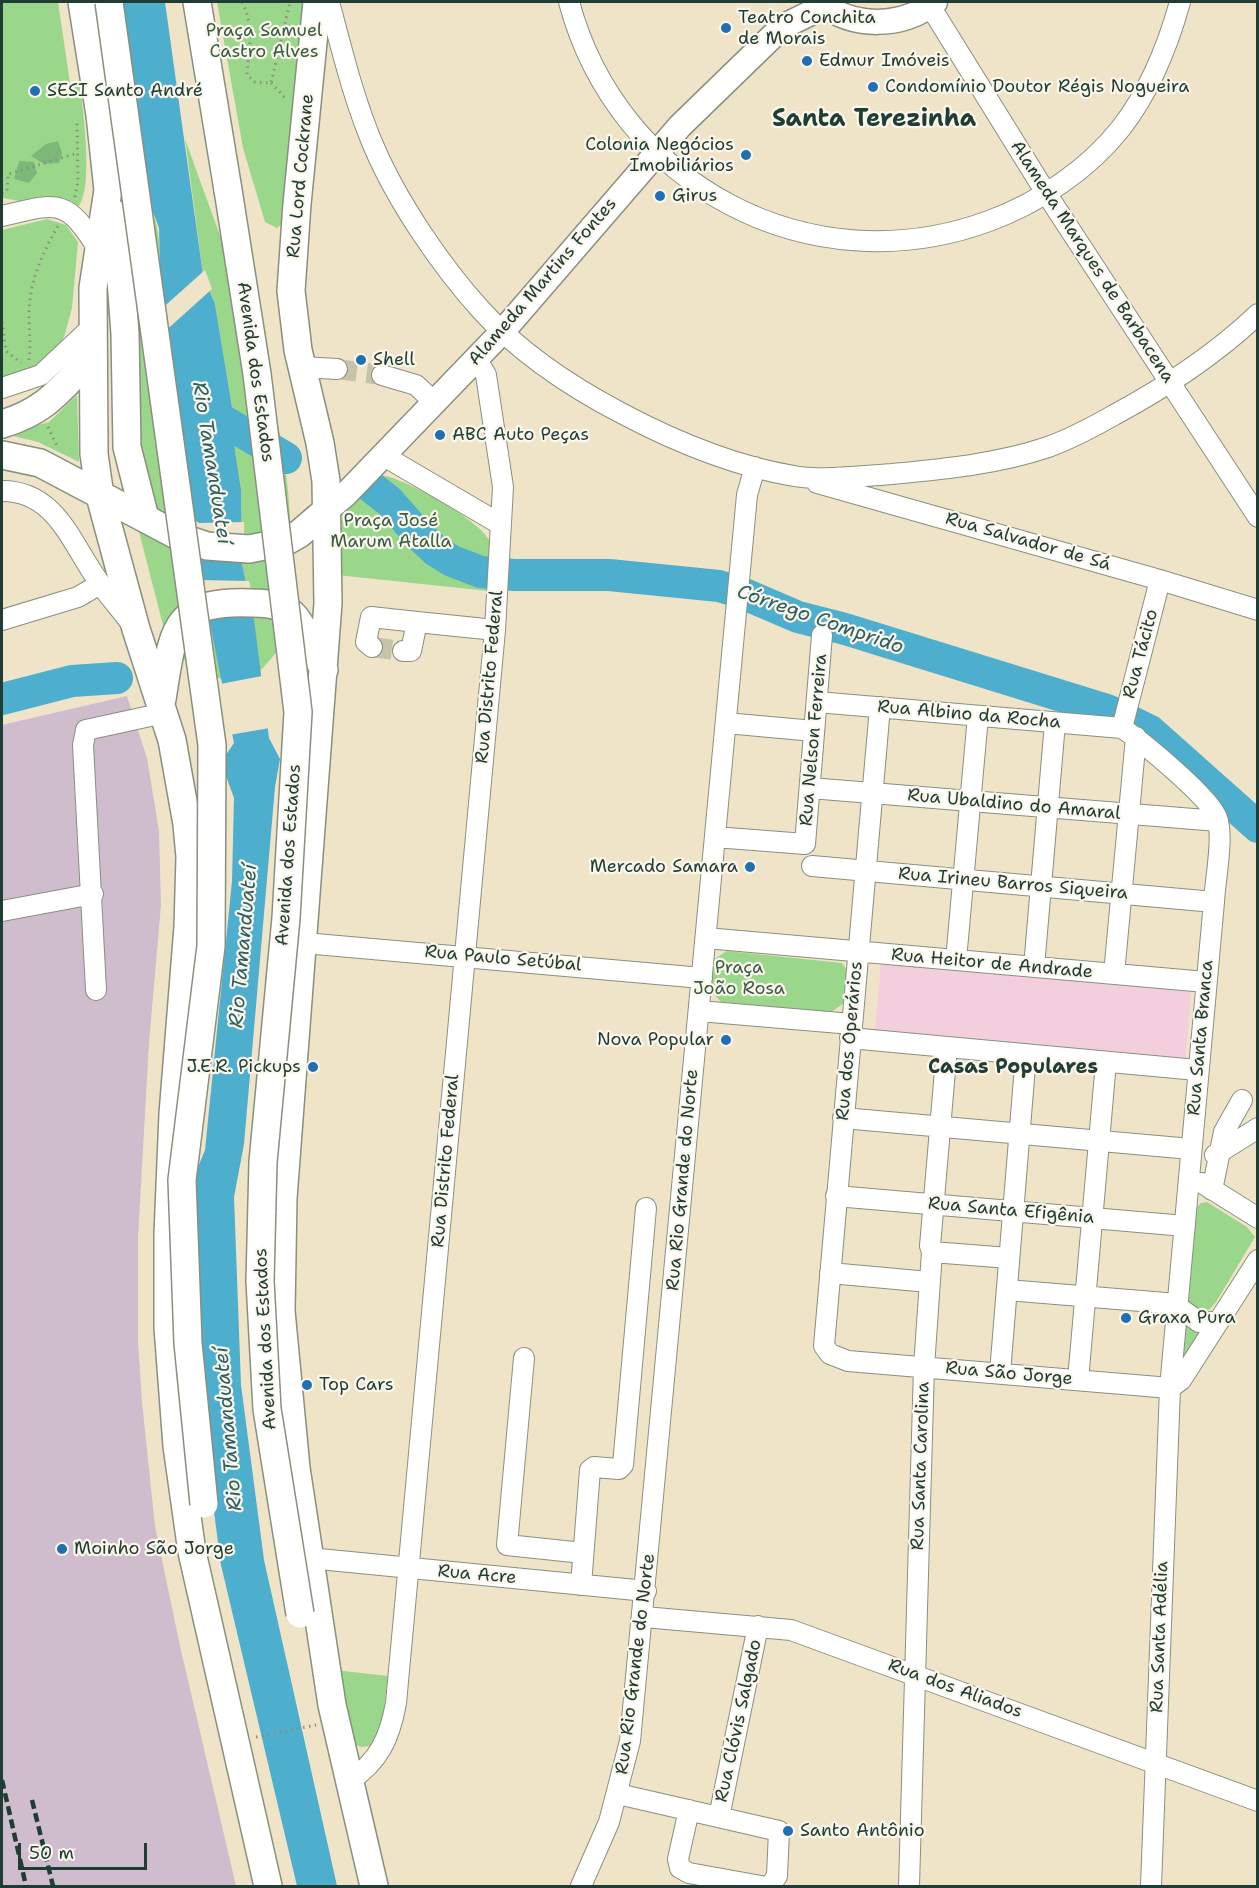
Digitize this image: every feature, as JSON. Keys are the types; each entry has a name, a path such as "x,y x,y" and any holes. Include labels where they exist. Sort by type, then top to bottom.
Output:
{"highway":[{"path":"82,2 100,116 121,278 127,447 145,518"},
{"path":"109,2 212,745 211,946 182,1180 188,1343 204,1504 206,1606"},
{"name":"Avenida dos Estados","path":"197,2 257,374 298,712 286,918 263,1162 260,1281 267,1409 300,1614 324,1715 349,1781 374,1887"},
{"name":"Rua Lord Cockrane","path":"300,359 291,291 297,204 317,2"},
{"path":"108,190 98,249 92,327 94,454 100,496 136,629 162,708 184,804 190,879 171,1137 168,1328 177,1446 192,1552 268,1887"},
{"path":"2,424 38,410 53,398 93,356"},
{"name":"Avenida dos Estados","path":"300,359 320,442 327,510 328,603 283,1198 281,1311 324,1715"},
{"path":"299,534 314,483 320,442"},
{"path":"2,455 28,459 62,474 180,537 226,550 271,546 299,534 327,510"},
{"path":"162,708 176,633 186,617 196,608 206,605 268,603 282,608 295,616 324,670"}],"main road":[{"name":"Alameda Martins Fontes","path":"782,27 790,2"},
{"name":"Alameda Martins Fontes","path":"327,510 384,456 477,360 680,126 782,27 823,4"},
{"path":"823,4 849,18 881,22 909,17 933,4"}],"street":[{"path":"329,2 362,113 373,144 394,189 465,292 503,331 546,367 602,403 701,450 797,477 939,470 1017,455 1048,447 1090,428 1171,384 1235,336 1257,314"},
{"path":"569,2 584,47 605,89 629,122 657,153 690,180 739,210 790,229 844,240 903,240 951,233 1005,215 1046,193 1086,163 1122,127 1155,70 1180,2"},
{"name":"Alameda Marques de Barbacena","path":"933,4 1046,193 1257,517"},
{"path":"3,214 45,207 60,207 81,221 98,249"},
{"path":"2,388 41,375 92,327"},
{"path":"300,359 337,369"},
{"name":"Rua Distrito Federal","path":"349,1781 364,1772 381,1753 393,1721 495,630 503,486 486,375 477,360"},
{"path":"382,375 416,385 434,402"},
{"path":"384,456 500,524"},
{"name":"Rua Rio Grande do Norte","path":"581,1887 599,1848 618,1794 630,1741 644,1617 747,495 755,467"},
{"name":"Rua Salvador de Sá","path":"797,477 1160,580 1257,610"},
{"path":"2,491 21,493 37,499 51,509 60,519 100,584 136,629"},
{"name":"Rua Tácito","path":"1114,974 1129,814 1126,726 1160,580"},
{"path":"2,620 78,597 100,584"},
{"path":"372,647 366,642 371,616 495,630"},
{"path":"403,651 411,651 417,622"},
{"name":"Rua Nelson Ferreira","path":"715,837 805,844 822,635"},
{"name":"Rua Albino da Rocha","path":"817,702 1055,723 1126,726"},
{"name":"Rua dos Operários","path":"848,1361 830,1354 824,1346 880,707"},
{"path":"96,990 93,894 83,745 86,730 162,708"},
{"path":"956,960 978,716"},
{"path":"726,723 814,731"},
{"path":"1034,967 1055,723"},
{"path":"1126,726 1207,803 1218,821"},
{"name":"Rua Ubaldino do Amaral","path":"810,788 1218,821"},
{"name":"Rua Santa Branca","path":"1170,1388 1214,902 1218,821"},
{"name":"Rua Irineu Barros Siqueira","path":"812,866 1214,902"},
{"path":"2,911 93,894"},
{"name":"Rua Heitor de Andrade","path":"706,938 1206,982"},
{"name":"Rua Paulo Setúbal","path":"304,943 465,955 702,978"},
{"path":"699,1011 851,1031 946,1047 1197,1070"},
{"name":"Rua Santa Carolina","path":"909,1887 924,1367 932,1252 930,1246 946,1047"},
{"path":"1000,1373 1026,1054"},
{"path":"1078,1380 1106,1062"},
{"path":"1212,1190 1228,1122 1242,1100"},
{"path":"843,1118 1191,1149"},
{"path":"1257,1128 1189,1175 1257,1218"},
{"name":"Rua Santa Efigênia","path":"837,1196 1185,1226"},
{"path":"581,1585 591,1467 619,1469 623,1466 646,1208"},
{"path":"932,1252 1009,1258"},
{"path":"1170,1388 1181,1380 1257,1260"},
{"path":"830,1273 929,1282"},
{"path":"1007,1290 1177,1305 1199,1322 1217,1322"},
{"path":"524,1358 507,1545 583,1553"},
{"name":"Rua São Jorge","path":"848,1361 1170,1388"},
{"name":"Rua Santa Adélia","path":"1151,1887 1170,1388"},
{"name":"Rua Acre","path":"309,1558 646,1591"},
{"name":"Rua dos Aliados","path":"644,1617 791,1630 914,1673 1257,1801"},
{"name":"Rua Clóvis Salgado","path":"719,1817 758,1626"},
{"path":"618,1794 779,1831 777,1876 770,1887"},
{"path":"689,1810 678,1859 680,1868 689,1873 761,1887"}],"path":[{"path":"242,2 252,34 248,50 247,75 255,82 271,83 290,2"},
{"path":"2,322 6,351 28,367 29,312 35,275 42,256 74,198 78,181 77,115"},
{"path":"2,193 7,191 8,174 78,153"},
{"path":"38,410 57,443 62,474"},
{"path":"256,1738 324,1715"}],"shaded area":[{"path":"127,696 147,758 159,831 161,905 149,1043 138,1238 138,1341 142,1402 155,1526 180,1646 236,1886 2,1886 2,725"},
{"path":"881,963 1191,991 1186,1058 875,1030"}],"green space":[{"name":"SESI Santo André","path":"2,2 58,2 70,83 80,86 83,112 86,167 83,198 78,207 53,200 20,201 2,198"},
{"name":"Praça Samuel Castro Alves","path":"217,2 309,2 285,221 277,228 265,222 243,148"},
{"path":"185,138 244,302 261,358 276,414 286,471 290,528 284,630 277,651 259,672 254,619 242,564 241,489 235,451 233,413 215,304 203,275"},
{"path":"58,141 62,153 59,163 44,164 31,156 46,144"},
{"path":"19,161 34,162 37,173 29,183 14,179"},
{"path":"137,168 157,226 160,254 157,287 211,629 222,679 200,672 177,654 164,629 137,524 123,440"},
{"path":"47,219 66,225 78,242 72,308 64,337 59,346 33,370 2,380 2,230"},
{"path":"77,395 79,462 38,442 5,434 49,422"},
{"name":"Praça José Marum Atalla","path":"380,475 405,483 439,500 483,532 489,540 491,551 488,591 337,575 342,507"},
{"name":"Praça João Rosa","path":"727,951 842,963 848,972 843,1004 831,1012 721,1002 711,991 713,960"},
{"path":"1207,1202 1247,1227 1255,1237 1216,1302 1209,1310 1200,1311 1188,1304 1184,1297 1195,1209 1201,1203"},
{"path":"1181,1318 1203,1326 1178,1371"},
{"path":"335,1670 388,1676 382,1725 371,1746 361,1747 352,1743"}],"water":[{"name":"Rio Tamanduateí","path":"121,2 165,2 203,275 215,304 233,413 235,451 241,489 242,564 254,619 269,738 280,759 275,787 244,1144 234,1197 241,1385 264,1560 337,1886 297,1886 221,1565 197,1383 192,1196 196,1172 205,1150 232,881 234,798 221,762 234,743 211,629 157,287 160,268 159,228 137,168"}],"pier":[{"path":"205,270 212,289 162,334 158,312"},
{"path":"190,518 199,523 244,522 245,562 197,560"},
{"path":"200,580 249,581 257,617 211,616"},
{"path":"262,676 270,728 229,735 220,684"}],"waterway":[{"name":"Córrego Comprido","path":"207,411 286,458"},
{"name":"Córrego Comprido","path":"367,484 389,501 436,551 452,561 481,572 514,575 609,575 719,586 742,593 798,617 845,629 1107,710 1150,731 1258,827"},
{"path":"2,699 72,681 117,678"}],"tunnel":[{"path":"337,369 382,375"},
{"path":"372,647 403,651"}],"railway":[{"path":"2,1780 26,1886"},
{"path":"32,1800 53,1886"}],"place":[{"name":"Teatro Conchita de Morais","path":"726,28"},
{"name":"Edmur Imóveis","path":"807,61"},
{"name":"Condomínio Doutor Régis Nogueira","path":"873,87"},
{"name":"SESI Santo André","path":"35,91"},
{"name":"Colonia Negócios Imobiliários","path":"746,155"},
{"name":"Girus","path":"660,196"},
{"name":"Shell","path":"361,360"},
{"name":"ABC Auto Peças","path":"440,435"},
{"name":"Mercado Samara","path":"750,867"},
{"name":"Nova Popular","path":"726,1040"},
{"name":"J.E.R. Pickups","path":"313,1067"},
{"name":"Graxa Pura","path":"1126,1318"},
{"name":"Top Cars","path":"307,1385"},
{"name":"Moinho São Jorge","path":"62,1549"},
{"name":"Santo Antônio","path":"788,1831"}],"district":[{"name":"Santa Terezinha","path":"874,120"},
{"name":"Casas Populares","path":"1013,1068"}]}
